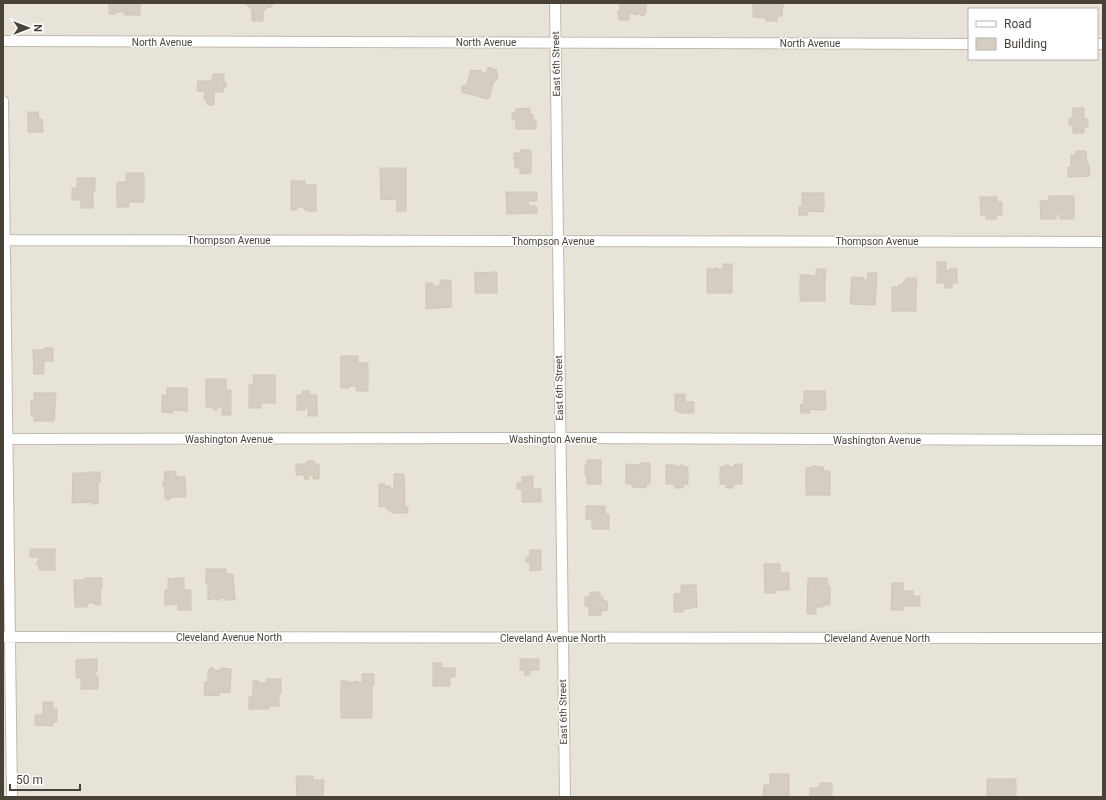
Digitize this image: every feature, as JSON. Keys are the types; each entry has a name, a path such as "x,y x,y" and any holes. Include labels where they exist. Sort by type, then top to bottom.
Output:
{"street":[{"name":"East 6th Street","path":"555,3 565,797"},
{"name":"North Avenue","path":"3,41 968,44"},
{"path":"3,101 7,637 12,797"},
{"name":"Thompson Avenue","path":"4,240 1103,242"},
{"name":"Washington Avenue","path":"5,439 560,438 1103,440"},
{"name":"Cleveland Avenue North","path":"7,637 1103,638"}],"shaded area":[{"path":"3,3 1103,3 1103,797 3,797"}],"building":[{"path":"109,3 140,3 140,15 124,15 124,12 109,14"},
{"path":"245,3 272,3 273,5 263,11 263,21 252,21 252,10"},
{"path":"620,3 646,3 646,13 641,16 639,14 634,15 634,13 629,13 629,20 619,20 618,11 620,10"},
{"path":"753,3 757,3 757,5 783,3 782,16 777,16 777,21 766,21 766,18 753,17"},
{"path":"488,67 497,70 496,73 498,74 496,81 494,80 489,98 487,99 462,92 462,86 467,85 471,70 478,70 486,74"},
{"path":"213,74 224,74 224,83 226,83 226,88 223,88 223,92 214,92 214,105 208,105 204,97 205,92 197,91 198,81 212,81"},
{"path":"530,108 530,115 533,114 533,120 536,120 536,129 516,129 516,120 512,120 512,113 516,113 516,109"},
{"path":"1073,108 1084,108 1084,119 1088,119 1088,127 1084,127 1084,133 1073,133 1073,125 1069,125 1069,118 1073,118"},
{"path":"28,112 38,112 39,119 42,119 43,132 28,132"},
{"path":"520,150 531,150 531,173 520,174 520,168 515,168 515,160 518,159 514,159 514,153 520,153"},
{"path":"1076,151 1086,151 1087,165 1089,165 1090,176 1068,177 1068,167 1071,167 1071,155 1076,155"},
{"path":"380,168 406,168 406,211 397,211 397,200 381,199"},
{"path":"126,173 144,173 144,202 129,202 129,207 117,207 117,182 126,182"},
{"path":"77,178 95,178 93,208 81,208 81,200 72,200 72,188 77,188"},
{"path":"291,181 305,181 305,185 316,185 316,211 307,211 307,209 304,210 304,207 297,207 297,210 291,210"},
{"path":"506,192 537,192 537,201 528,201 529,206 535,205 535,208 537,208 537,213 507,214"},
{"path":"802,193 824,193 824,211 808,211 808,215 799,215 799,207 802,207"},
{"path":"1049,196 1074,196 1074,219 1060,219 1059,214 1056,214 1056,219 1041,219 1040,201 1049,200"},
{"path":"980,197 997,197 997,202 1002,202 1002,215 996,215 996,219 986,219 986,215 981,215"},
{"path":"937,262 946,262 946,271 949,271 949,269 957,269 957,283 952,283 952,288 945,288 945,283 937,283"},
{"path":"723,264 732,264 732,293 707,293 707,269 723,269"},
{"path":"816,269 826,269 825,301 800,301 800,275 816,276"},
{"path":"475,272 497,272 497,293 475,293"},
{"path":"868,273 877,273 875,305 850,304 852,277 864,278 863,280 867,280"},
{"path":"907,278 916,278 916,311 892,311 892,287 899,287 899,285 903,285"},
{"path":"440,280 451,280 451,307 426,309 426,283 433,283 433,286 440,286"},
{"path":"45,348 53,348 53,361 44,361 44,374 34,374 33,350 45,350"},
{"path":"341,356 358,356 358,363 368,363 368,391 356,391 356,386 341,388"},
{"path":"253,375 275,375 275,403 261,403 261,408 249,408 249,385 254,385"},
{"path":"206,379 226,379 226,390 231,390 231,415 222,415 222,407 217,407 217,410 213,410 213,407 206,407"},
{"path":"167,388 187,388 187,411 173,410 173,413 162,412 162,395 167,395"},
{"path":"302,391 309,391 309,395 317,395 317,416 308,416 308,408 305,408 305,410 297,410 297,395 302,395"},
{"path":"804,391 825,391 826,409 809,409 810,413 801,413 800,405 804,404"},
{"path":"34,393 56,393 54,421 34,421 34,416 31,416 31,401 34,401"},
{"path":"675,394 685,394 685,402 694,402 694,413 679,413 679,411 675,411"},
{"path":"587,460 601,460 601,484 587,484 585,465 587,465"},
{"path":"314,461 314,464 319,464 319,479 313,479 313,475 309,475 309,479 304,479 304,475 296,475 296,464 306,464 306,462"},
{"path":"641,463 650,463 650,484 646,484 646,488 632,487 632,484 626,484 626,464 641,465"},
{"path":"734,464 742,464 742,484 733,484 733,488 726,488 726,484 720,484 720,467 729,465 729,467 734,467"},
{"path":"666,465 675,465 675,467 680,467 680,465 683,465 683,467 688,467 688,484 683,484 683,488 675,488 675,484 666,484"},
{"path":"813,466 823,467 824,471 830,471 830,495 806,495 806,468"},
{"path":"176,471 176,477 185,477 186,497 171,497 167,500 165,498 165,486 163,486 163,481 165,481 164,472"},
{"path":"100,472 100,482 98,482 98,504 92,504 92,502 72,503 73,473"},
{"path":"394,474 404,474 405,507 408,507 408,512 405,513 392,513 385,506 379,507 379,484 390,486 390,489 394,489"},
{"path":"533,476 533,489 541,489 541,502 522,502 522,489 517,489 517,483 522,483 522,477"},
{"path":"586,506 605,506 605,514 609,514 609,529 592,529 592,519 586,519"},
{"path":"30,549 55,549 55,570 39,570 37,561 39,561 39,557 30,557"},
{"path":"530,550 541,550 541,570 530,571 530,562 526,562 526,557 530,557"},
{"path":"764,564 780,564 780,573 789,573 789,590 776,590 776,593 765,593"},
{"path":"206,569 226,569 226,574 233,574 235,600 225,600 225,598 220,598 220,600 216,600 216,598 208,600"},
{"path":"85,578 102,578 102,589 100,589 101,605 87,603 87,607 75,607 74,580 85,580"},
{"path":"184,578 184,590 191,590 191,610 178,610 178,604 165,605 165,590 168,590 168,579"},
{"path":"808,578 827,578 828,586 830,586 830,605 816,607 816,614 807,614"},
{"path":"892,583 903,583 903,591 913,591 913,596 920,596 920,606 903,606 903,610 891,610"},
{"path":"681,585 696,585 697,607 686,609 683,608 683,612 674,612 674,594 681,593"},
{"path":"590,592 600,592 600,598 603,597 603,601 607,601 608,610 601,611 601,615 589,616 589,606 585,606 585,597 590,597"},
{"path":"97,659 97,671 95,671 95,676 98,676 98,689 81,689 81,678 76,678 76,660"},
{"path":"520,659 539,659 539,670 530,670 530,675 525,675 525,670 520,670"},
{"path":"433,663 442,663 442,668 455,668 455,677 450,677 450,686 433,686"},
{"path":"210,668 221,671 221,668 231,669 230,693 219,692 219,696 204,695 205,682 208,682 208,670 210,670"},
{"path":"362,674 374,674 374,685 372,685 372,718 341,718 341,681 348,681 348,683 358,681 358,683 362,683"},
{"path":"267,679 281,679 279,706 269,706 269,709 249,709 249,697 253,697 253,681 267,683"},
{"path":"43,702 53,702 53,709 57,709 57,721 53,723 53,726 35,725 35,715 43,715"},
{"path":"770,774 789,774 789,797 763,797 764,785 770,785"},
{"path":"296,776 313,776 313,780 324,780 323,797 297,797"},
{"path":"987,779 1016,779 1016,797 987,797"},
{"path":"820,783 832,783 832,797 810,797 810,788 820,788"}]}
